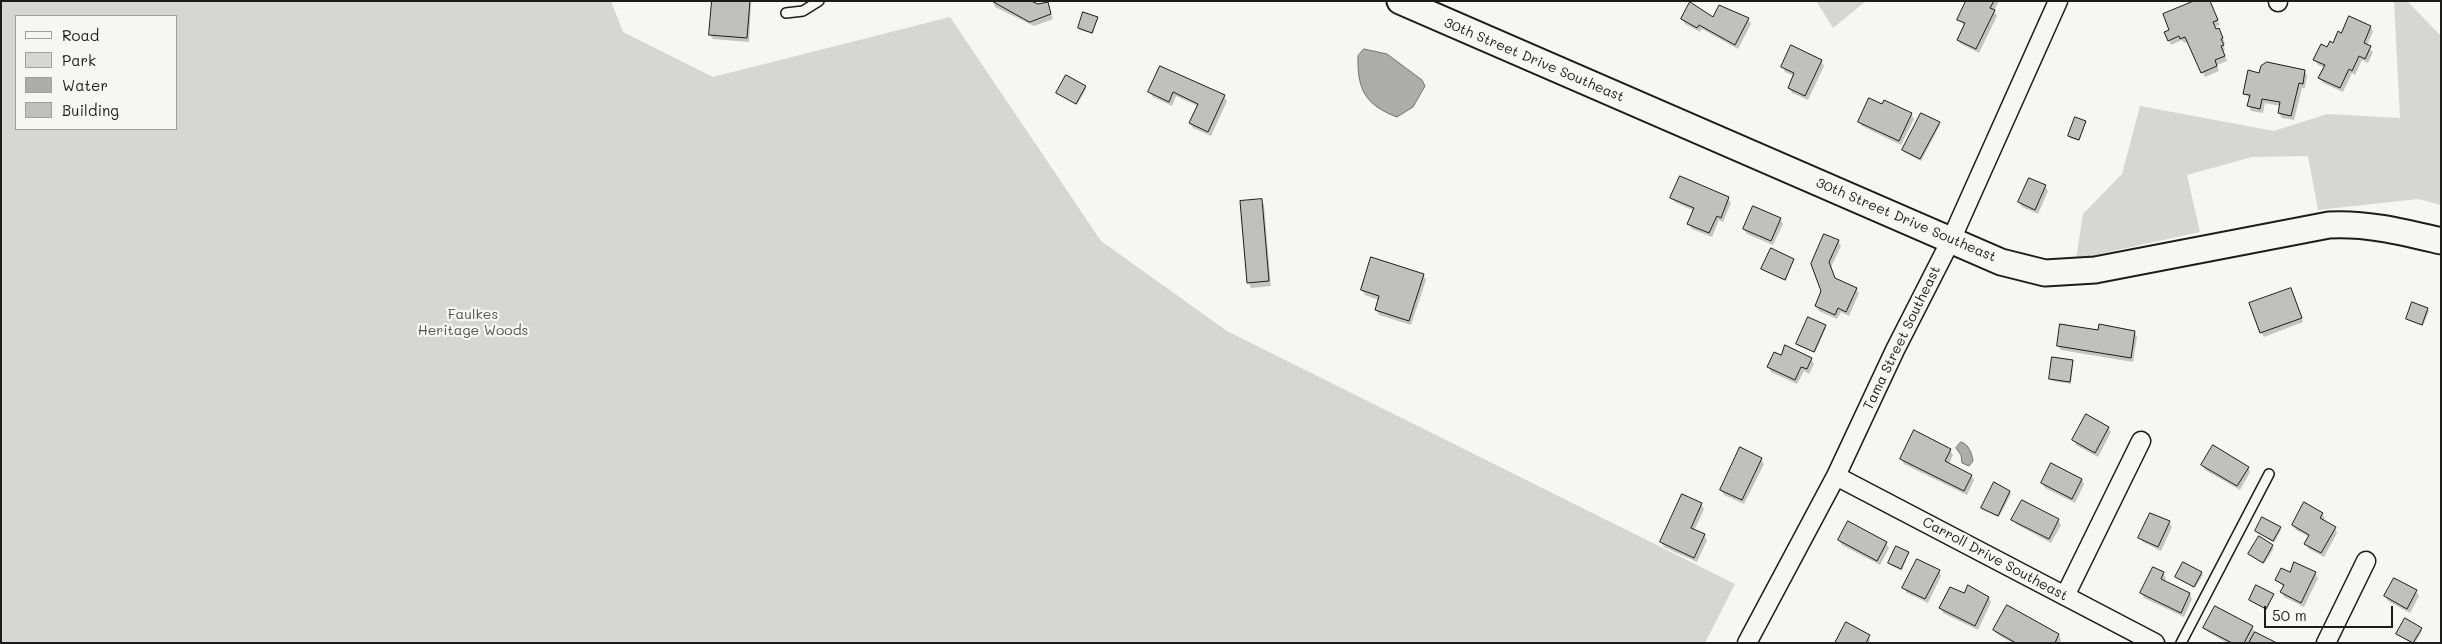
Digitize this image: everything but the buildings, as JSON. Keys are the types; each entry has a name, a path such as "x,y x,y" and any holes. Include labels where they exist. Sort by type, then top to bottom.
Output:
{"main road":[{"name":"30th Street Drive Southeast","path":"1400,1 2002,262 2045,272 2063,273 2095,270 2329,224 2385,227 2441,241"}],"street":[{"name":"Tama Street Southeast","path":"1747,643 1836,476 1895,350 1951,240 2058,1"},
{"path":"2065,596 2141,441"},
{"name":"Carroll Drive Southeast","path":"1836,476 2155,643"},
{"path":"2326,643 2366,561"}],"lane":[{"path":"786,13 803,11 819,1"},
{"path":"2181,643 2269,474"}],"green space":[{"name":"Faulkes Heritage Woods","path":"1,1 611,1 623,32 713,77 950,17 1101,241 1227,331 1735,584 1705,643 1,643"},
{"path":"1816,1 1866,1 1833,28"},
{"path":"2394,1 2407,1 2441,36 2441,205 2418,199 2318,210 2308,156 2252,157 2187,175 2200,232 2076,259 2083,214 2122,174 2140,106 2274,131 2327,114 2400,118"}],"water":[{"path":"1364,49 1387,54 1422,80 1425,86 1413,107 1397,117 1377,107 1370,101 1361,87 1359,78 1358,56"},
{"path":"1961,442 1971,452 1973,461 1969,466 1962,463 1961,455 1956,448"}]}
